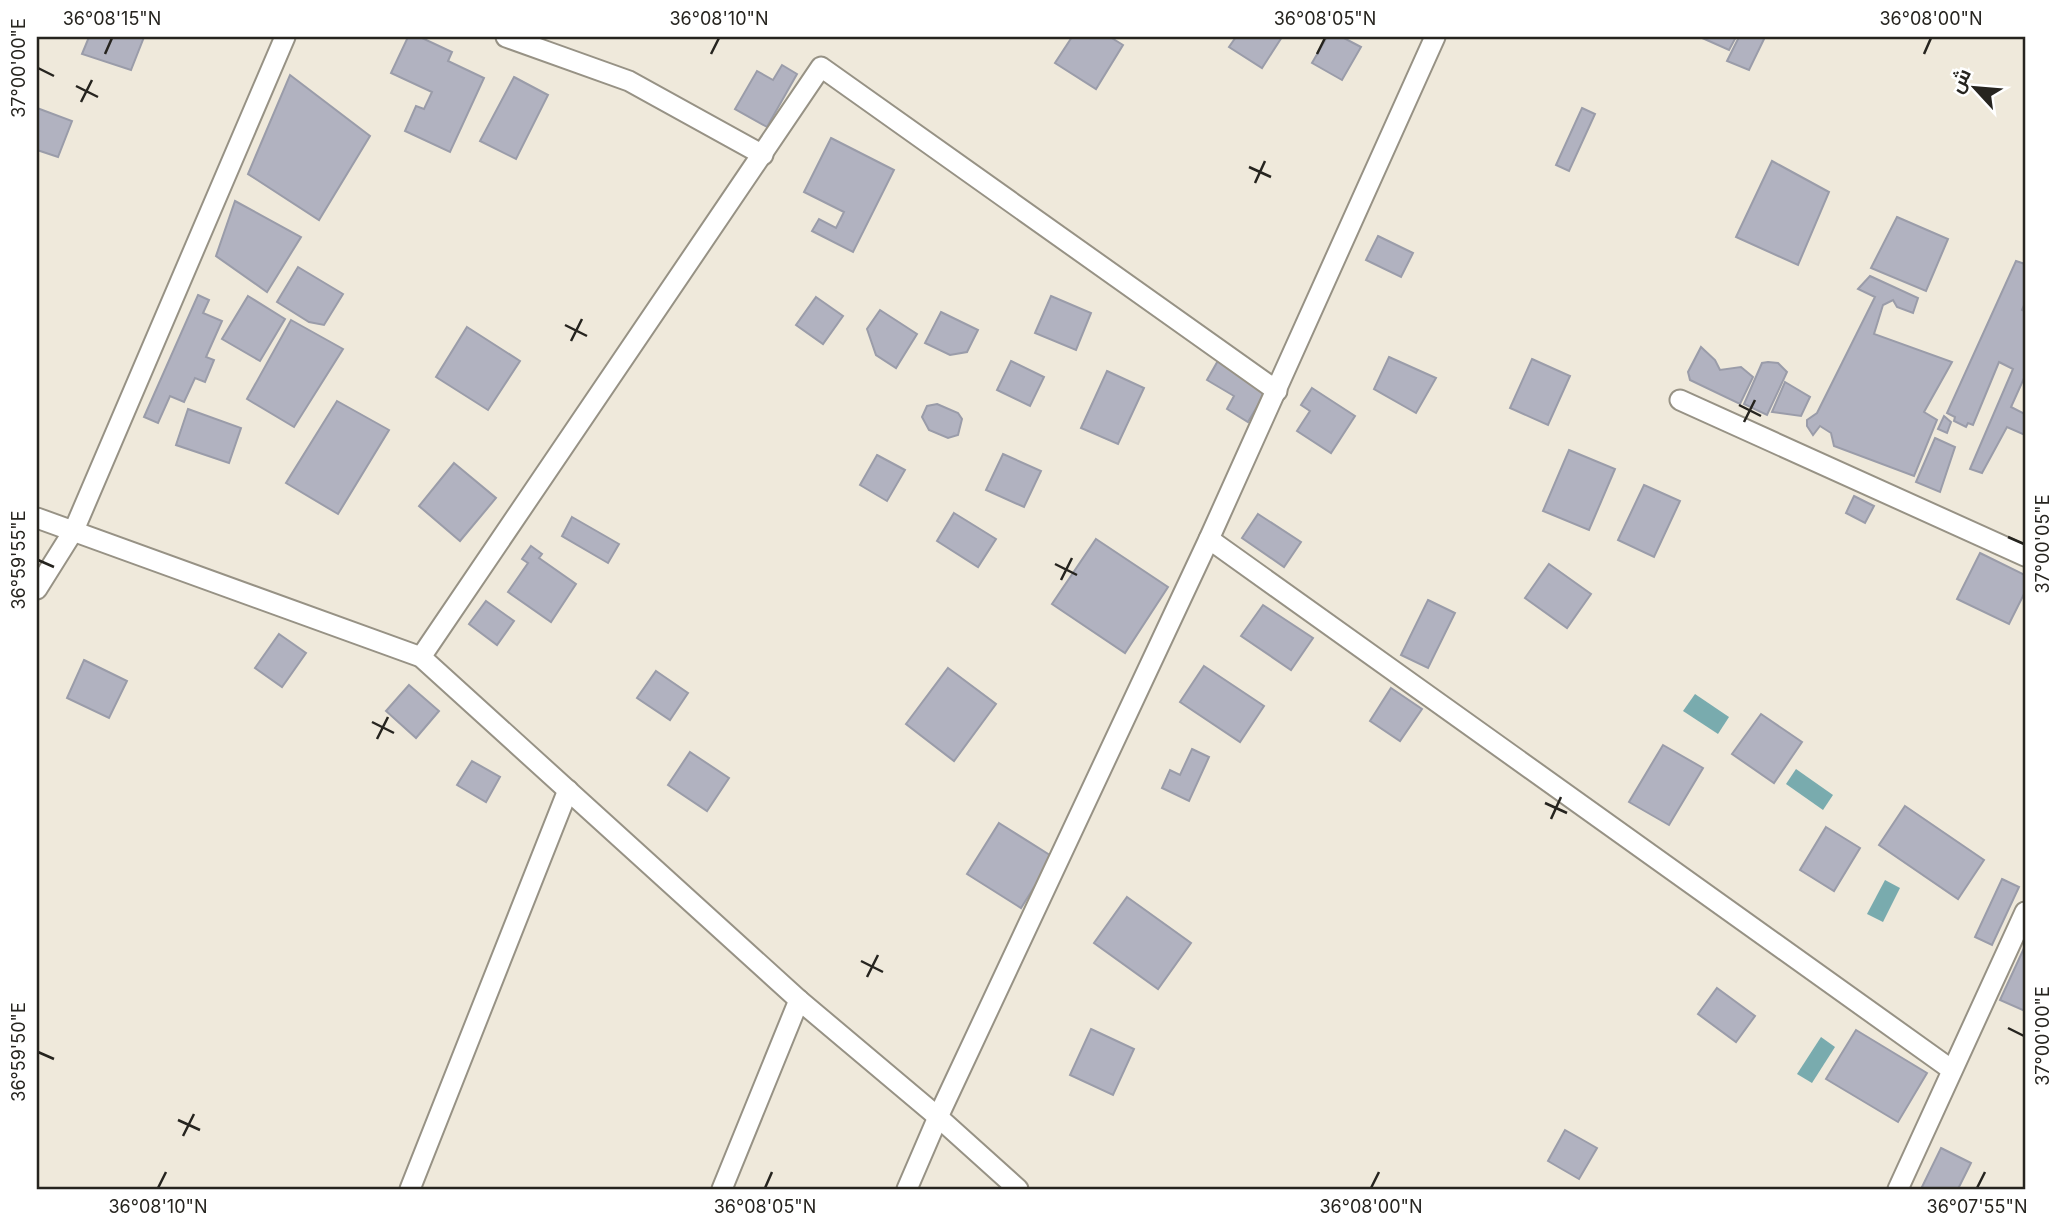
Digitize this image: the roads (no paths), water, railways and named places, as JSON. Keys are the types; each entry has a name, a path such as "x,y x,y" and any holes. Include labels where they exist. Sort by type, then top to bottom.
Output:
{"street":[{"path":"37,589 74,530 285,37"},
{"path":"506,37 629,81 763,155"},
{"path":"906,1189 1277,391 1435,37"},
{"path":"421,657 821,67 1277,391"},
{"path":"1680,400 2025,556"},
{"path":"37,518 421,657 799,999 1018,1189"},
{"path":"1209,539 1952,1070"},
{"path":"410,1189 568,790"},
{"path":"1898,1189 2025,912"},
{"path":"722,1189 799,999"}],"water":[{"path":"1695,694 1729,717 1718,734 1683,711"},
{"path":"1796,769 1833,795 1823,810 1786,784"},
{"path":"1885,880 1900,888 1883,922 1867,914"},
{"path":"1821,1037 1835,1047 1812,1083 1797,1074"}]}
